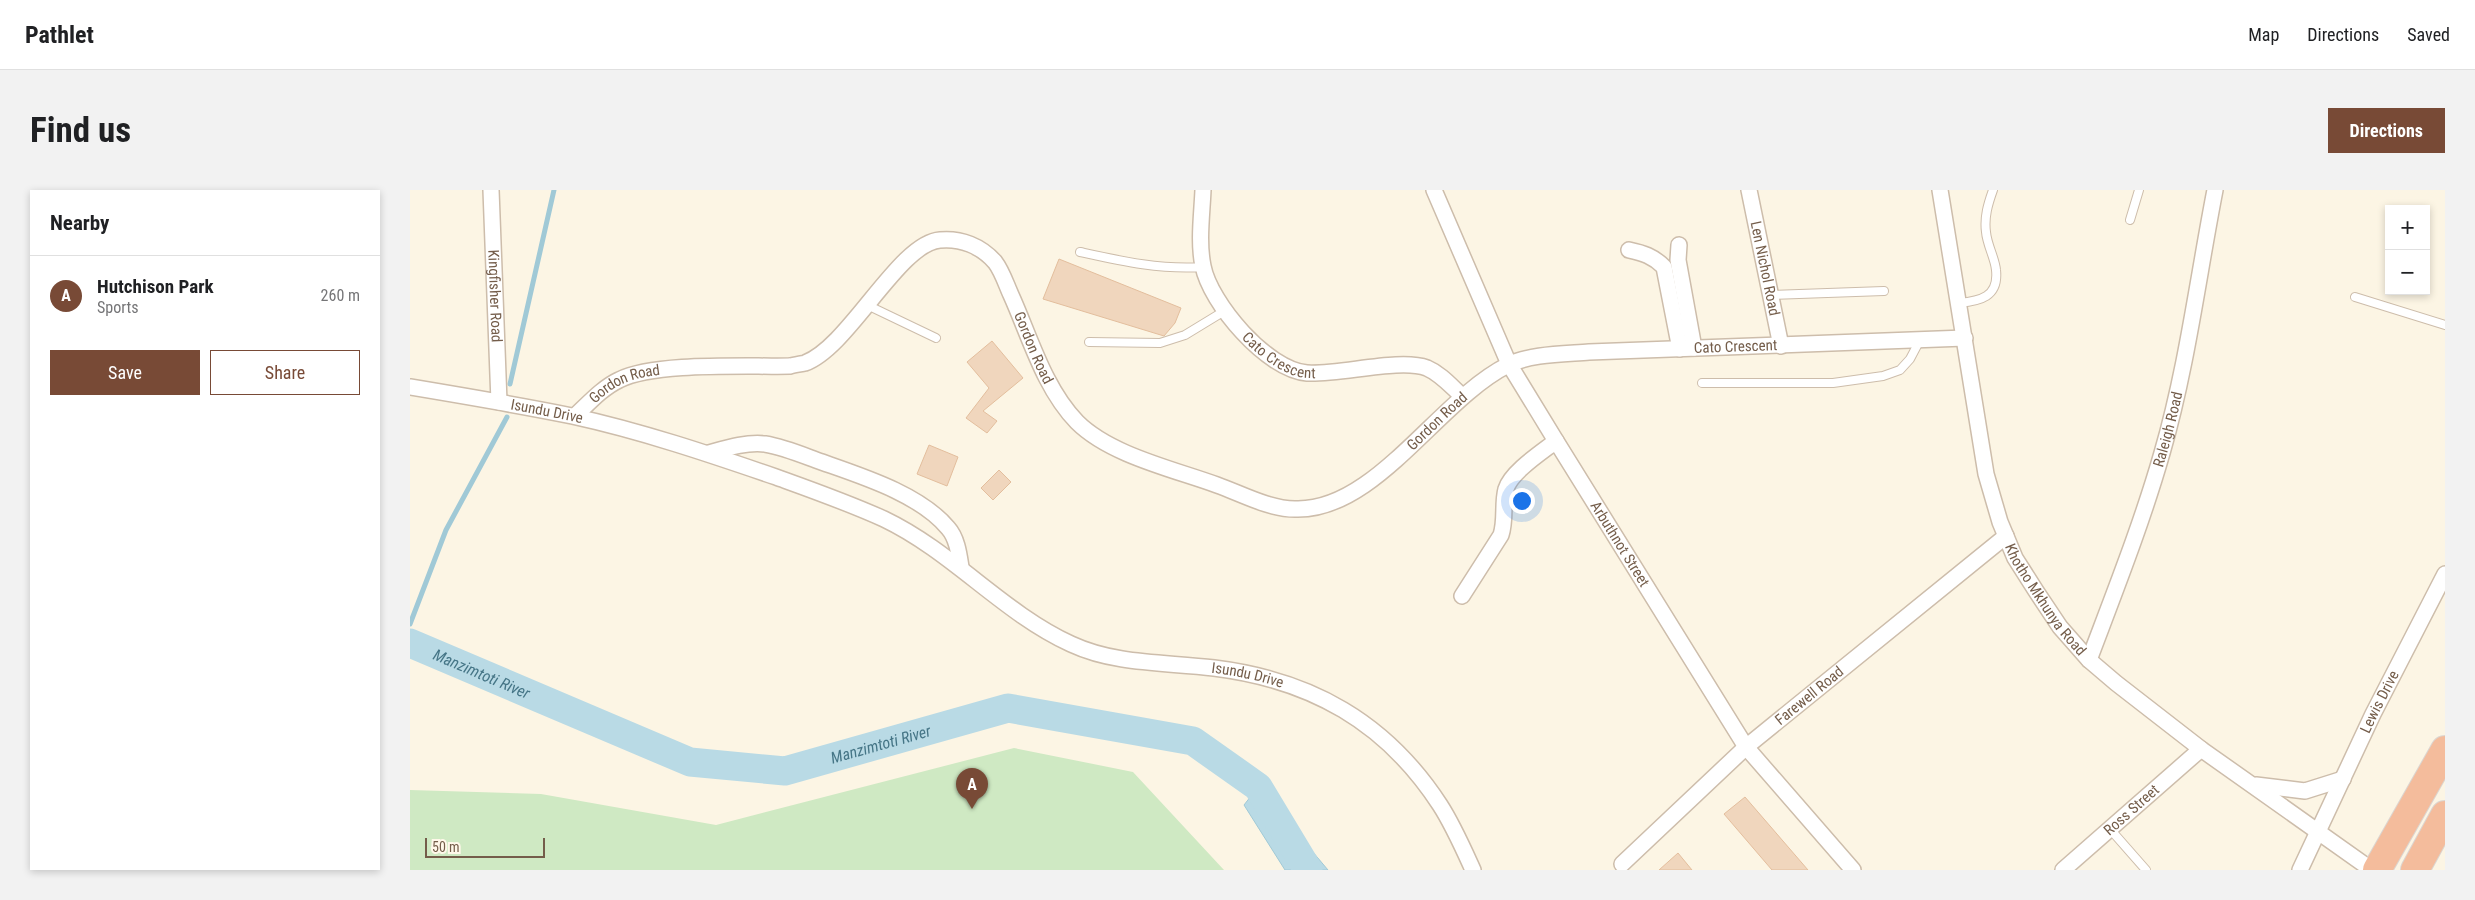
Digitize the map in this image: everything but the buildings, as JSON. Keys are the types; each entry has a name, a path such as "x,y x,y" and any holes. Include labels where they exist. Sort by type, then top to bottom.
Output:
{"highway":[{"path":"2377,870 2445,750"},
{"path":"2417,867 2445,815"},
{"path":"2417,867 2445,833"}],"street":[{"name":"Kingfisher Road","path":"491,190 499,402"},
{"name":"Cato Crescent","path":"1203,190 1203,267 1217,297 1243,332 1279,364 1305,373 1342,372 1413,364 1427,368 1441,376 1462,396"},
{"name":"Arbuthnot Street","path":"1434,190 1509,364 1556,441 1746,747 1853,870"},
{"name":"Len Nichol Road","path":"1750,190 1781,346"},
{"name":"Khotho Mkhunya Road","path":"1940,190 1986,474 2015,558 2060,627 2089,660 2201,750 2339,845 2372,870"},
{"name":"Raleigh Road","path":"2089,660 2139,526 2162,452 2193,310 2215,190"},
{"name":"Gordon Road","path":"575,416 600,393 619,380 643,372 790,366 806,363 820,354 916,250 930,242 939,240 971,244 996,264 1050,384 1064,406 1088,431 1123,451 1267,504 1293,510 1324,507 1368,484 1462,396 1509,364"},
{"path":"1679,245 1678,260 1687,349"},
{"path":"1629,250 1642,252 1655,258 1664,267 1687,349"},
{"name":"Cato Crescent","path":"1509,364 1539,357 1589,352 1965,338"},
{"name":"Isundu Drive","path":"410,387 575,416 709,453 842,501 885,520 920,539 962,567 1019,613 1072,645 1119,659 1214,668 1273,678 1318,694 1349,712 1395,751 1420,778 1441,806 1473,870"},
{"path":"1462,596 1501,535 1504,526 1506,488 1511,480 1556,441"},
{"name":"Isundu Drive","path":"709,453 750,444 764,444 872,481 906,497 931,512 949,528 957,544 962,567"},
{"name":"Farewell Road","path":"1622,864 1746,747 2006,536"},
{"name":"Lewis Drive","path":"2318,832 2374,714 2445,574"},
{"name":"Ross Street","path":"2063,870 2201,750"},
{"path":"2252,785 2305,791 2343,779"},
{"path":"2300,870 2318,832"}],"lane":[{"path":"1959,303 1980,301 1990,295 1994,283 1996,269 1990,252 1985,221 1993,190"},
{"path":"2130,220 2139,190"},
{"path":"1080,252 1142,266 1164,268 1203,267"},
{"path":"1771,296 1884,292"},
{"path":"2355,297 2445,325"},
{"path":"867,304 936,338"},
{"path":"1089,342 1160,343 1185,335 1226,310"},
{"path":"1702,383 1833,383 1884,376 1900,370 1910,359 1920,340"},
{"path":"2110,829 2146,870"}],"green space":[{"path":"1014,748 1133,772 1224,870 410,870 410,790 541,794 716,825"}],"water":[{"path":"1258,787 1328,870 1285,870 1244,805"}],"waterway":[{"path":"510,384 554,190"},
{"path":"410,624 446,530 507,417"},
{"name":"Manzimtoti River","path":"410,643 690,762 785,771 1008,708 1193,741 1258,787 1308,870"}],"place":[{"name":"Hutchison Park","path":"972,809"}]}
